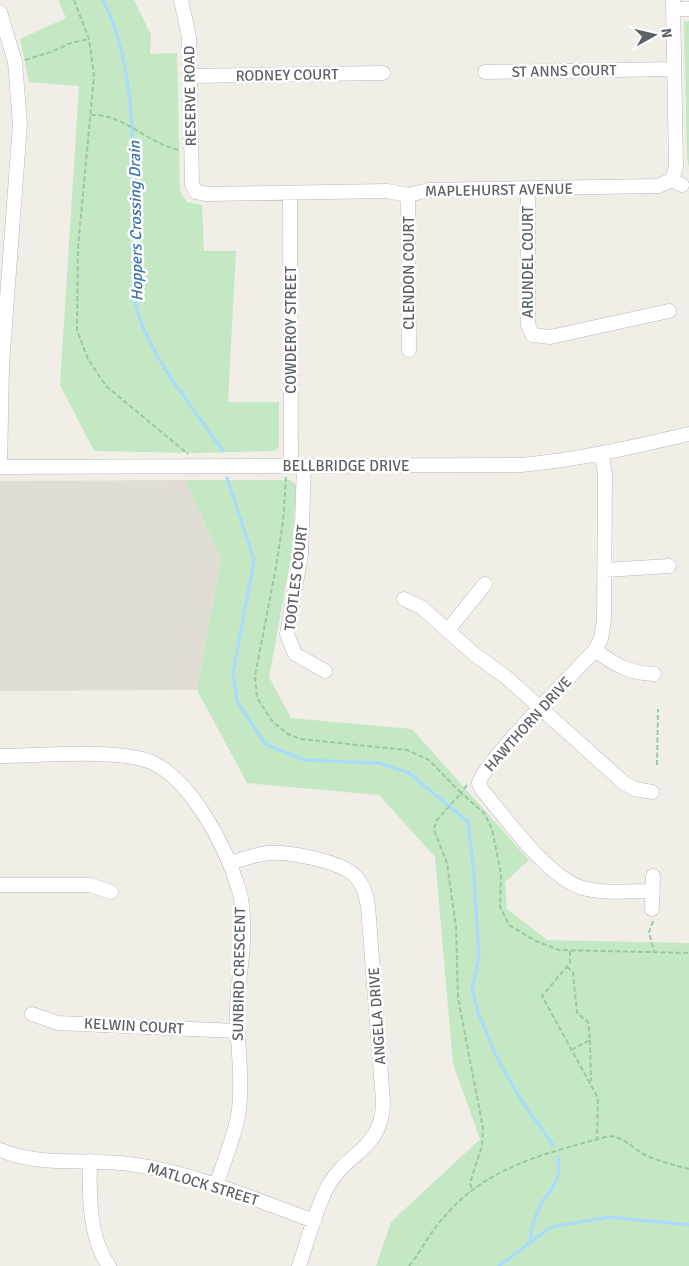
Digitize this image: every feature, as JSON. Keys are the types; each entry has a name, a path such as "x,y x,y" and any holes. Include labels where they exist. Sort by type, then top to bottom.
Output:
{"street":[{"name":"RESERVE ROAD","path":"181,0 189,37 192,184 196,192"},
{"path":"673,69 673,5 689,9"},
{"path":"0,12 15,62 20,124 5,260 0,467"},
{"name":"ST ANNS COURT","path":"484,72 673,69"},
{"name":"MAPLEHURST AVENUE","path":"196,192 387,191 408,196 428,190 658,186 677,183 673,69"},
{"name":"RODNEY COURT","path":"191,76 383,73"},
{"name":"ARUNDEL COURT","path":"528,189 528,325 531,339 550,337 669,311"},
{"name":"COWDEROY STREET","path":"290,193 293,470"},
{"name":"CLENDON COURT","path":"408,196 409,350"},
{"name":"BELLBRIDGE DRIVE","path":"0,467 293,470 521,465 602,455 689,434"},
{"name":"HAWTHORN DRIVE","path":"602,455 606,475 604,620 601,639 595,650 483,772 480,778 480,787 548,866 562,878 584,888 598,891 653,891"},
{"name":"TOOTLES COURT","path":"293,470 301,554 287,634 295,654 325,671"},
{"path":"605,570 669,566"},
{"path":"448,630 485,584"},
{"path":"404,599 421,607 541,708 624,783 635,789 652,792"},
{"path":"595,650 626,671 654,674"},
{"name":"SUNBIRD CRESCENT","path":"0,756 112,755 134,757 152,763 169,773 186,791 202,813 230,863 239,889 244,926 237,994 240,1077 239,1111 216,1186"},
{"name":"ANGELA DRIVE","path":"230,863 270,853 328,862 343,867 354,874 366,893 383,1102 382,1122 373,1140 338,1173 328,1186 314,1221 300,1266"},
{"path":"653,876 654,914"},
{"path":"0,885 90,885 111,892"},
{"name":"KELWIN COURT","path":"32,1014 58,1023 237,1031"},
{"name":"MATLOCK STREET","path":"0,1150 16,1157 37,1160 135,1164 216,1186 314,1221"},
{"path":"90,1162 89,1190 93,1217 98,1238 109,1266"}],"path":[{"path":"74,0 89,39 94,76 78,246 76,319 80,342 88,359 106,386 185,453 192,456"},
{"path":"15,62 51,52 71,43 89,39"},
{"path":"91,115 115,118 158,143 182,150"},
{"path":"293,470 255,676 257,698 262,708 282,730 300,739 406,750 423,755 484,813 492,828 501,874 500,907 505,920 509,925 536,941 553,948 570,951 689,953"},
{"path":"657,765 658,709"},
{"path":"468,780 466,789 436,821 434,830 447,863 456,927 458,998 483,1128 482,1146 470,1183 472,1189"},
{"path":"654,914 649,932 654,952"},
{"path":"570,951 570,963 542,996 591,1081 599,1106 598,1139"},
{"path":"567,967 572,972 577,1013 588,1022 591,1081"},
{"path":"573,1050 590,1040"},
{"path":"409,1266 421,1252 425,1240 445,1215 472,1189 503,1169 598,1139 616,1136 642,1153 689,1169"}],"shaded area":[{"path":"185,480 221,559 197,690 0,691 0,481"}],"green space":[{"path":"58,0 134,0 151,35 150,54 177,53 180,192 187,202 202,205 204,251 236,251 228,402 279,402 279,446 275,451 193,453 94,451 60,385 79,86 29,82 20,39 66,18"},
{"path":"684,21 689,21 689,167 687,158"},
{"path":"185,480 291,480 296,485 292,552 269,677 291,718 412,729 529,860 505,882 507,909 547,940 689,943 689,1266 376,1266 391,1222 480,1139 453,1064 435,857 379,795 247,783 197,690 221,559"}],"waterway":[{"name":"Hoppers Crossing Drain","path":"103,0 114,26 128,84 134,176 133,277 135,302 141,322 160,361 223,451"},
{"name":"Hoppers Crossing Drain","path":"227,478 254,560 233,673 237,701 265,744 304,760 379,763 409,773 468,822 473,864 479,956 472,989 478,1012 497,1058 521,1100 554,1146"},
{"name":"Hoppers Crossing Drain","path":"530,1243 533,1224 538,1211 559,1173 558,1157"},
{"path":"499,1266 551,1227 609,1217 689,1225"}]}
